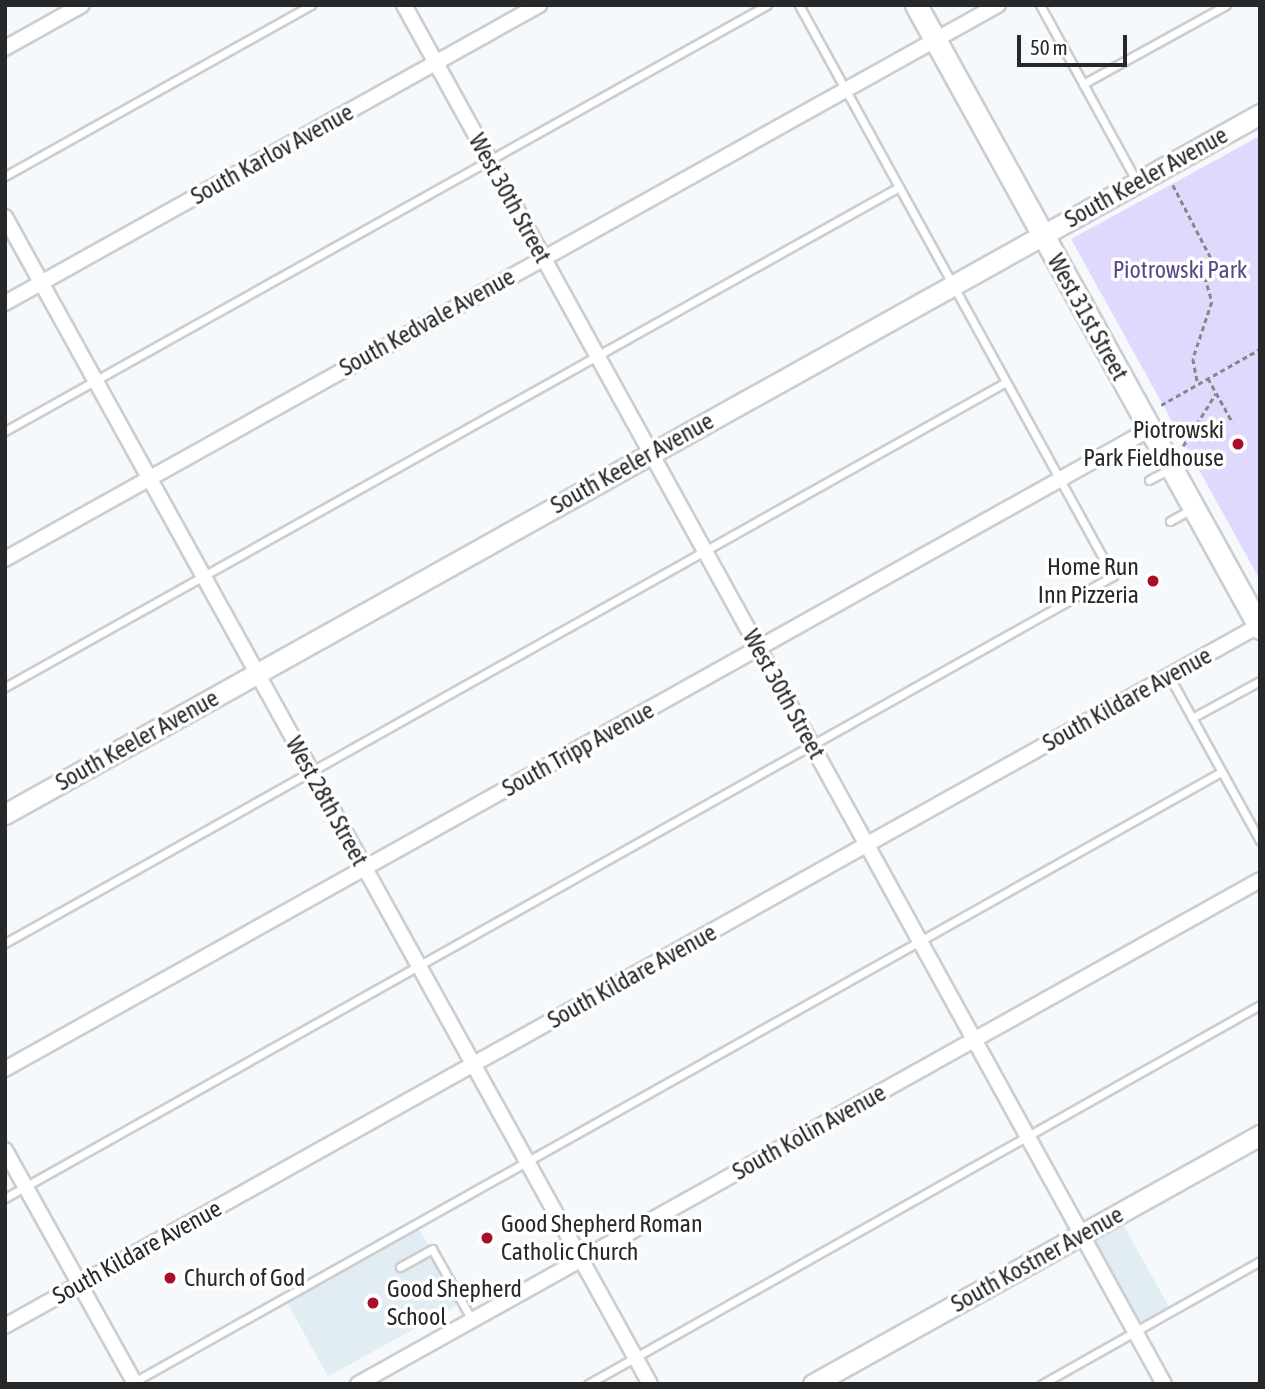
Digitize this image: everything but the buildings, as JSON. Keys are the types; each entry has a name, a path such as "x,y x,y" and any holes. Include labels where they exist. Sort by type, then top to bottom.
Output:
{"main road":[{"name":"West 31st Street","path":"916,5 1259,627"}],"street":[{"path":"5,48 82,5"},
{"name":"West 30th Street","path":"404,5 1164,1384"},
{"name":"South Karlov Avenue","path":"5,303 539,5"},
{"name":"South Kedvale Avenue","path":"5,559 998,5"},
{"name":"South Keeler Avenue","path":"5,814 1260,114"},
{"name":"West 28th Street","path":"5,217 650,1384"},
{"name":"South Tripp Avenue","path":"5,1069 1150,429"},
{"name":"South Kildare Avenue","path":"5,1326 1259,627"},
{"name":"South Kolin Avenue","path":"358,1384 1260,880"},
{"name":"South Kostner Avenue","path":"813,1384 1260,1135"},
{"path":"5,1150 133,1383"}],"lane":[{"path":"5,176 311,5"},
{"path":"5,432 767,5"},
{"path":"5,1198 1113,576 799,5"},
{"path":"1040,5 1137,182"},
{"path":"1083,84 1226,5"},
{"path":"5,687 899,187"},
{"path":"5,943 1006,382"},
{"path":"1149,480 1172,468"},
{"path":"1170,521 1194,508"},
{"path":"1169,676 1260,841"},
{"path":"1192,718 1260,681"},
{"path":"133,1383 1222,772"},
{"path":"587,1384 1260,1005"},
{"path":"400,1267 432,1249 472,1320"},
{"path":"1042,1384 1260,1261"}],"path":[{"path":"1173,185 1212,260 1205,277 1212,302 1194,359 1198,384"},
{"path":"1161,405 1260,349"},
{"path":"1208,378 1233,423"},
{"path":"1184,446 1216,393"}],"shaded area":[{"path":"1124,1226 1171,1311 1143,1326 1096,1242"},
{"name":"Good Shepherd School","path":"419,1229 460,1303 328,1377 287,1302"}],"green space":[{"name":"Piotrowski Park","path":"1260,136 1260,580 1071,239"}],"place":[{"name":"Piotrowski Park Fieldhouse","path":"1238,444"},
{"name":"Home Run Inn Pizzeria","path":"1153,581"},
{"name":"Good Shepherd Roman Catholic Church","path":"487,1238"},
{"name":"Church of God","path":"170,1278"},
{"name":"Good Shepherd School","path":"373,1303"}]}
